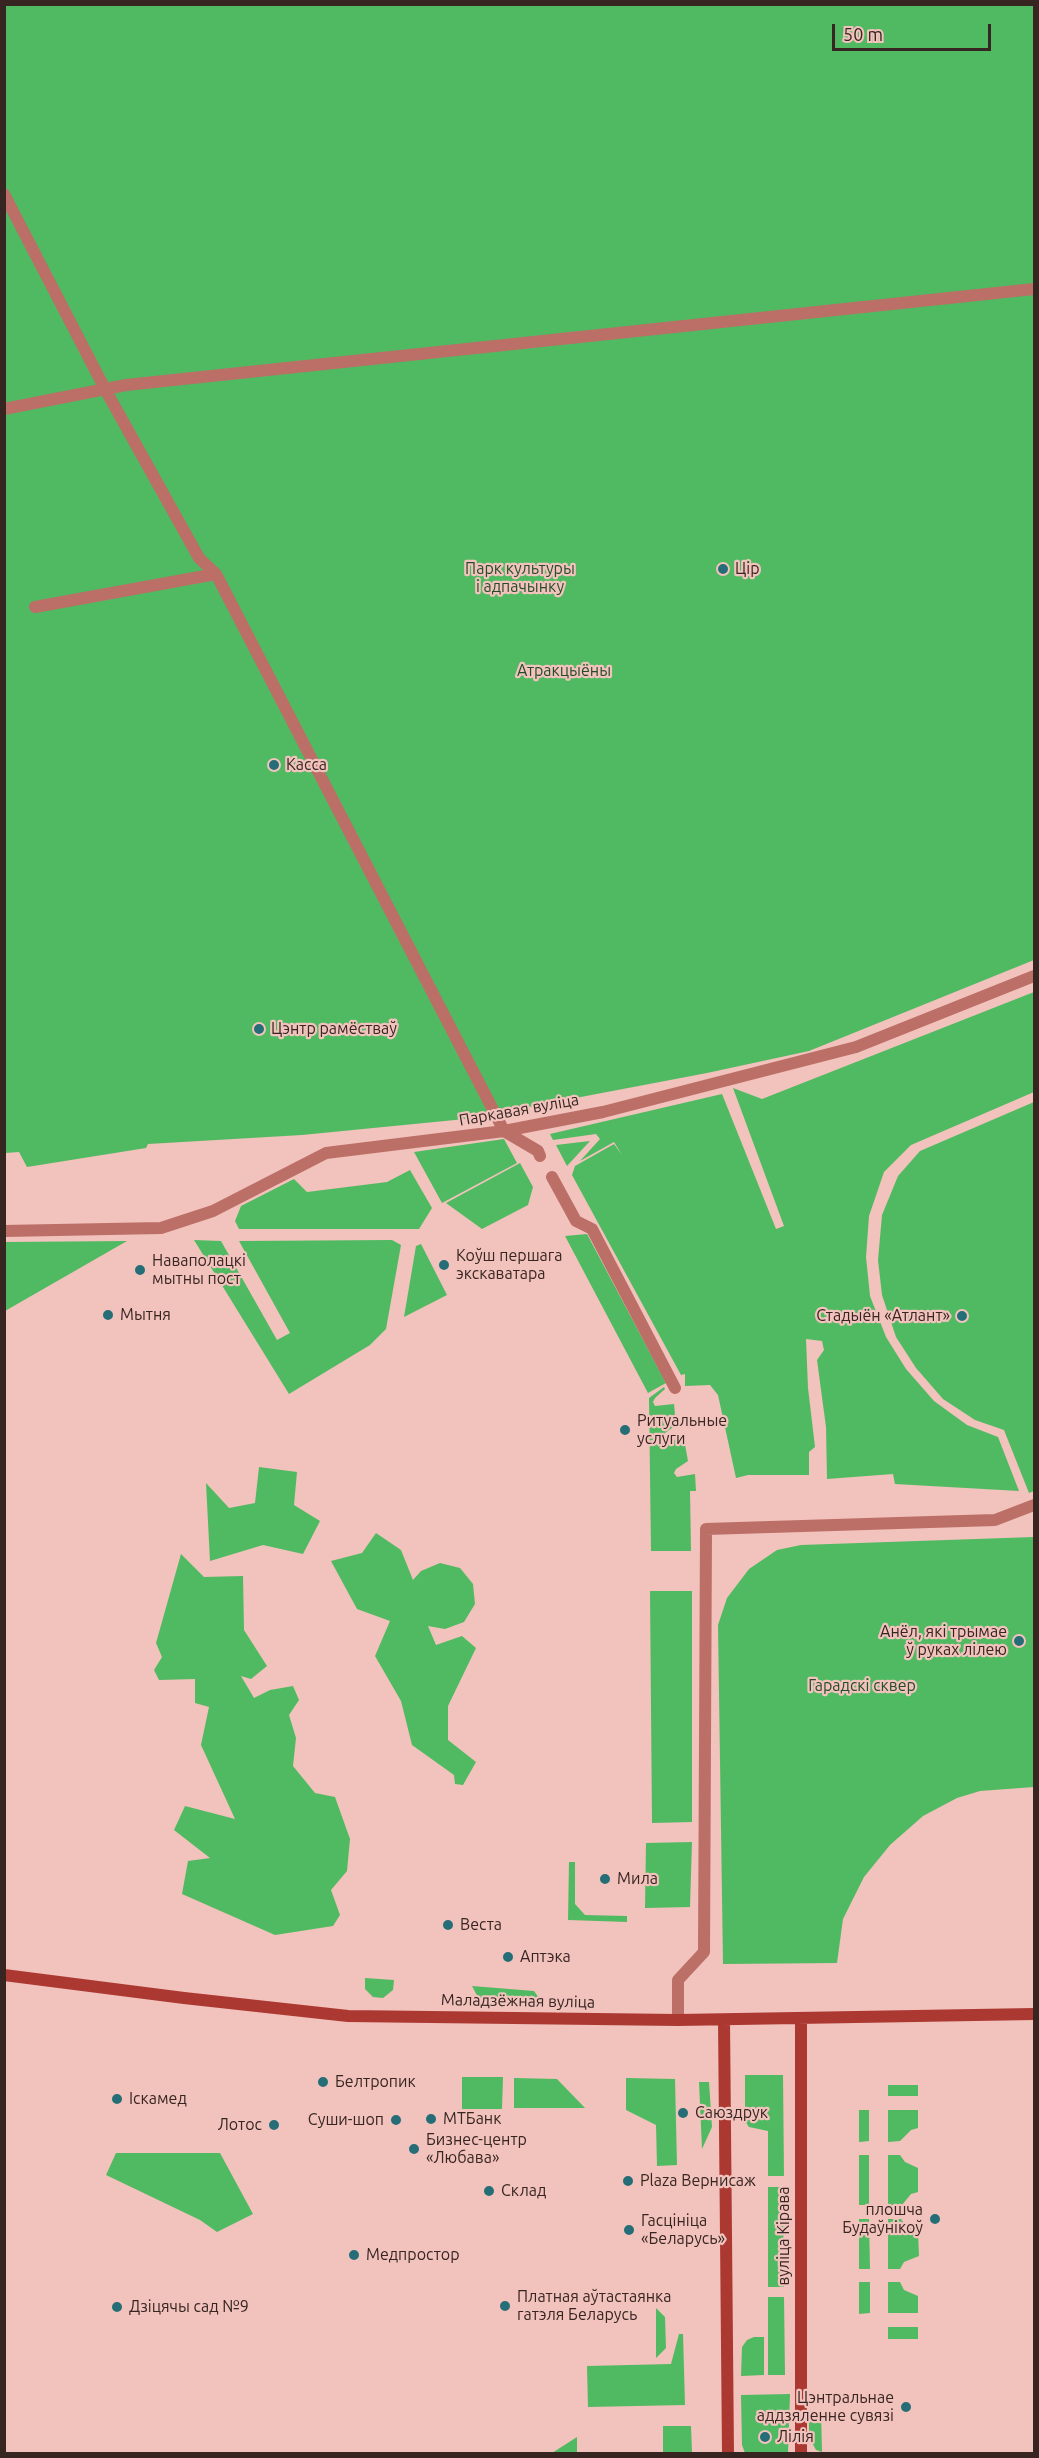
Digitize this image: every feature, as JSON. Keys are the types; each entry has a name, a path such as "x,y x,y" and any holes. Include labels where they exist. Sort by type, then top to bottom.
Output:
{"main road":[{"name":"Маладзёжная вуліца","path":"4,1974 184,1998 348,2016 724,2020 1035,2014"},
{"name":"вуліца Кірава","path":"801,2018 801,2454"},
{"path":"724,2020 728,2454"}],"street":[{"path":"4,194 105,389 199,558 216,574 504,1131 538,1151 540,1156"},
{"path":"4,409 105,389 321,363 1035,289"},
{"path":"35,607 216,574"},
{"name":"Паркавая вуліца","path":"4,1231 161,1228 213,1211 326,1153 504,1131 603,1112 856,1047 1035,976"},
{"path":"552,1177 576,1221 592,1229 675,1388"},
{"path":"678,2020 678,1980 704,1952 705,1529 995,1520 1035,1505"}],"green space":[{"name":"Парк культуры і адпачынку","path":"5,5 1034,5 1034,960 809,1051 707,1073 465,1119 302,1135 148,1144 146,1148 27,1167 19,1152 5,1153"},
{"path":"1034,992 1034,1092 911,1145 884,1172 869,1216 866,1257 870,1296 886,1337 906,1369 934,1401 967,1425 998,1437 1019,1491 895,1484 893,1474 827,1479 826,1427 817,1360 824,1350 822,1341 806,1339 808,1388 815,1447 809,1452 809,1475 748,1475 736,1478 718,1395 710,1385 685,1386 685,1374 681,1375 572,1175 575,1166 614,1144 622,1155 614,1142 580,1161 600,1139 596,1134 553,1140 550,1134 722,1094 776,1229 784,1226 733,1088 762,1099"},
{"name":"Стадыён «Атлант»","path":"1034,1102 1034,1491 1029,1493 1004,1430 975,1420 943,1399 916,1368 896,1337 882,1295 878,1260 882,1215 898,1176 920,1151"},
{"path":"504,1139 517,1163 442,1203 414,1152"},
{"path":"590,1141 567,1166 556,1145"},
{"path":"520,1163 533,1187 528,1205 482,1229 446,1203"},
{"path":"410,1170 432,1208 419,1229 239,1229 235,1221 241,1206 294,1179 307,1192 387,1182"},
{"path":"587,1234 666,1383 648,1393 565,1236"},
{"path":"194,1240 221,1241 277,1340 290,1333 239,1241 392,1240 401,1245 386,1329 370,1345 289,1394"},
{"path":"127,1241 5,1311 5,1242"},
{"path":"421,1244 447,1295 404,1317 416,1246"},
{"path":"664,1387 665,1389 653,1402 655,1406 674,1404 676,1425 665,1433 664,1437 667,1440 684,1439 688,1461 674,1473 677,1477 695,1474 696,1491 690,1491 691,1551 651,1551 649,1398"},
{"path":"259,1467 297,1472 294,1505 320,1521 303,1554 263,1545 210,1561 206,1483 229,1508 255,1503"},
{"path":"376,1533 401,1550 413,1580 421,1571 440,1563 460,1568 473,1584 475,1604 464,1622 445,1629 428,1626 436,1645 462,1636 476,1648 448,1706 448,1740 476,1762 463,1785 455,1784 454,1775 412,1745 401,1701 375,1656 390,1621 357,1609 331,1561 362,1553"},
{"name":"Гарадскі сквер","path":"1034,1537 1034,1787 980,1791 957,1798 923,1816 890,1845 864,1877 843,1919 837,1963 723,1964 718,1625 727,1598 749,1569 777,1550 801,1545"},
{"path":"181,1554 204,1577 243,1576 244,1630 267,1666 251,1679 241,1676 254,1698 270,1690 293,1686 299,1700 289,1715 296,1738 293,1766 315,1793 335,1797 350,1839 347,1871 331,1890 340,1915 333,1926 275,1935 182,1894 188,1861 210,1858 174,1830 185,1806 235,1819 201,1745 209,1707 195,1703 195,1679 159,1680 154,1670 162,1657 156,1643"},
{"path":"650,1591 692,1591 692,1822 652,1823"},
{"path":"692,1842 690,1907 645,1908 646,1843"},
{"path":"569,1862 575,1862 575,1904 585,1915 627,1916 627,1922 568,1920"},
{"path":"365,1978 394,1980 393,1990 383,1998 373,1997 365,1989"},
{"path":"472,1986 534,1991 539,1998 482,2005"},
{"path":"745,2075 783,2075 784,2176 768,2176 768,2131 749,2127 745,2121"},
{"path":"462,2077 503,2077 502,2109 462,2109"},
{"path":"514,2078 557,2079 585,2108 514,2108"},
{"path":"626,2078 675,2079 677,2165 657,2166 656,2125 626,2110"},
{"path":"699,2082 709,2082 712,2127 702,2149"},
{"path":"888,2085 918,2085 918,2096 888,2096"},
{"path":"859,2110 869,2110 869,2141 859,2142"},
{"path":"888,2110 918,2110 918,2128 911,2130 900,2141 888,2142"},
{"path":"116,2153 220,2153 253,2214 217,2232 200,2220 106,2175"},
{"path":"859,2155 869,2155 869,2205 859,2205"},
{"path":"888,2155 900,2155 905,2162 918,2168 918,2192 911,2194 902,2205 888,2205"},
{"path":"768,2187 783,2187 784,2287 768,2287"},
{"path":"859,2219 869,2219 870,2269 859,2269"},
{"path":"888,2219 901,2219 905,2225 918,2232 919,2256 904,2262 900,2269 888,2269"},
{"path":"859,2282 870,2282 870,2313 859,2314"},
{"path":"888,2282 900,2282 904,2290 918,2296 918,2313 888,2313"},
{"path":"768,2297 784,2297 785,2375 768,2375"},
{"path":"656,2308 665,2317 666,2348 656,2358"},
{"path":"888,2327 918,2327 918,2339 888,2339"},
{"path":"679,2334 683,2334 685,2405 588,2407 587,2366 671,2364"},
{"path":"764,2337 764,2375 741,2376 742,2347 747,2340"},
{"path":"790,2394 788,2453 745,2453 742,2445 741,2395"},
{"path":"809,2411 821,2411 822,2452 816,2450 809,2437"},
{"path":"663,2426 691,2426 692,2453 663,2453"},
{"path":"577,2437 577,2453 552,2453"}],"place":[{"name":"Цір","path":"723,569"},
{"name":"Касса","path":"274,765"},
{"name":"Цэнтр рамёстваў","path":"259,1029"},
{"name":"Коўш першага экскаватара","path":"444,1265"},
{"name":"Наваполацкі мытны пост","path":"140,1270"},
{"name":"Мытня","path":"108,1315"},
{"name":"Стадыён «Атлант»","path":"962,1316"},
{"name":"Ритуальные услуги","path":"625,1430"},
{"name":"Анёл, які трымае ў руках лілею","path":"1019,1641"},
{"name":"Мила","path":"605,1879"},
{"name":"Веста","path":"448,1925"},
{"name":"Аптэка","path":"508,1957"},
{"name":"Белтропик","path":"323,2082"},
{"name":"Іскамед","path":"117,2099"},
{"name":"Саюздрук","path":"683,2113"},
{"name":"МТБанк","path":"431,2119"},
{"name":"Суши-шоп","path":"396,2120"},
{"name":"Лотос","path":"274,2125"},
{"name":"Бизнес-центр «Любава»","path":"414,2149"},
{"name":"Plaza Вернисаж","path":"628,2181"},
{"name":"Склад","path":"489,2191"},
{"name":"плошча Будаўнікоў","path":"935,2219"},
{"name":"Гасцініца «Беларусь»","path":"629,2230"},
{"name":"Медпростор","path":"354,2255"},
{"name":"Платная аўтастаянка гатэля Беларусь","path":"505,2306"},
{"name":"Дзіцячы сад №9","path":"117,2307"},
{"name":"Цэнтральнае аддзяленне сувязі","path":"906,2407"},
{"name":"Лілія","path":"765,2437"}],"park label":[{"name":"Атракцыёны","path":"564,671"}]}
